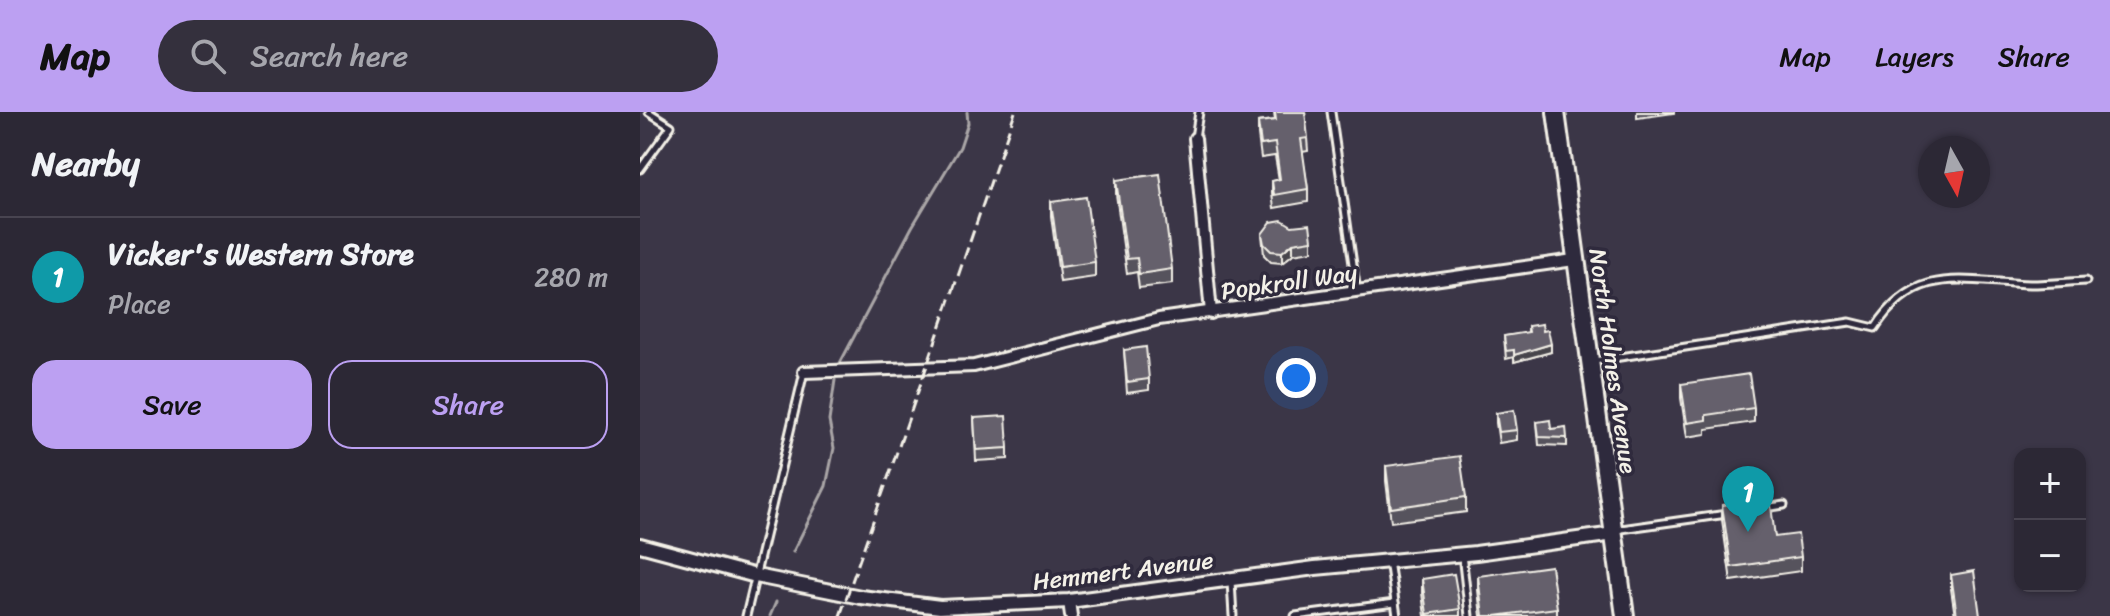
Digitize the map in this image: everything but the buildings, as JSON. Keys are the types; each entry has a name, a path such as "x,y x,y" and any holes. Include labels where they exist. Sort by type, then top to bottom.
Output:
{"main road":[{"name":"North Holmes Avenue","path":"1556,112 1625,616"}],"street":[{"path":"1195,138 1211,313"},
{"name":"Popkroll Way","path":"804,372 974,366 1159,319 1574,260"},
{"name":"Hemmert Avenue","path":"640,545 756,576 861,597 940,607 1069,601 1389,559 1462,554 1614,532"},
{"path":"1069,601 1071,616"}],"lane":[{"path":"640,169 671,126 649,112"},
{"path":"1195,138 1199,112"},
{"path":"1331,112 1357,293"},
{"path":"1589,361 1850,322 1875,328 1890,304 1908,291 1959,277 2030,284 2086,281"},
{"path":"746,616 804,372"},
{"path":"1754,510 1784,505"},
{"path":"1614,532 1739,512"},
{"path":"1462,554 1469,616"},
{"path":"1389,559 1397,616"},
{"path":"1231,580 1233,616"},
{"path":"1295,616 1395,603"}],"waterway":[{"path":"838,367 912,227 960,147 968,123 967,112"},
{"path":"793,552 826,486 834,448 829,421 835,380"},
{"path":"770,616 776,602"}],"railway":[{"path":"840,616 1015,112"}],"place":[{"name":"Vicker's Western Store","path":"1748,532"}]}
